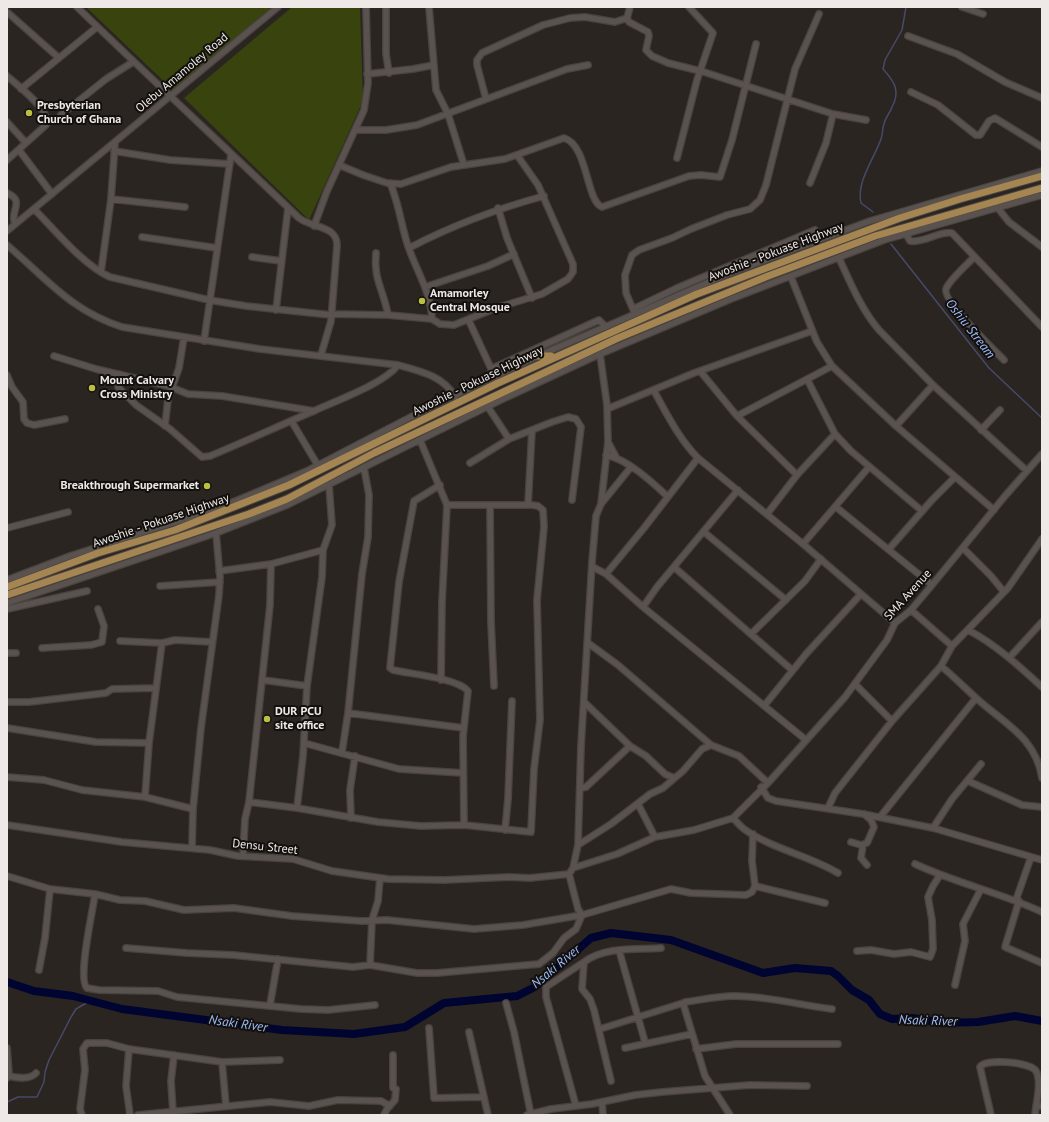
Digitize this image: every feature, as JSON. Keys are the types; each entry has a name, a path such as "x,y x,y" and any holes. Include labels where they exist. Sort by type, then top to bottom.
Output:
{"main road":[{"name":"Awoshie - Pokuase Highway","path":"7,587 119,546 182,528 289,485 555,356 680,302 809,251 900,218 960,199 1042,176"},
{"name":"Awoshie - Pokuase Highway","path":"7,595 249,514 287,499 374,453 618,338 768,276 875,236 1042,188"},
{"path":"680,302 683,311"},
{"path":"538,356 555,356"},
{"path":"119,546 123,556"}],"street":[{"path":"77,7 288,208 304,222 329,230 336,238 331,315 321,355"},
{"name":"Olebu Amamoley Road","path":"7,231 171,97 278,7"},
{"path":"314,226 327,191 356,130 366,101 366,7"},
{"path":"386,7 386,54 388,73"},
{"path":"429,7 436,90 448,114 464,165"},
{"path":"627,18 630,7"},
{"path":"677,158 700,72 713,33 689,7"},
{"path":"962,7 973,9 983,14"},
{"path":"7,12 59,58"},
{"path":"634,311 626,293 625,275 632,255 691,229 727,215 750,209 760,200 766,184 796,69 819,14"},
{"path":"486,99 477,64 477,60 482,52 529,30 570,18 585,17 615,22 627,18"},
{"path":"627,18 632,25 648,32 649,36 646,47 647,52 652,56 668,63 746,85 833,114 866,120"},
{"path":"22,89 97,27"},
{"path":"908,36 957,54 1005,82 1042,98"},
{"path":"339,165 363,176 390,183 401,184 412,182 434,172 464,165 489,162 517,155 561,139 570,141 578,149 595,201 602,207 689,176 701,175 720,177 732,140 756,44"},
{"path":"61,114 106,79 133,62"},
{"path":"367,74 388,73 434,65"},
{"path":"356,130 386,130 417,125 567,69 588,65"},
{"path":"7,76 42,108 47,117 46,125 7,160"},
{"path":"910,92 938,105 976,135 980,135 989,121 995,118 1042,147"},
{"path":"810,183 828,137 833,114"},
{"path":"7,122 26,143"},
{"path":"101,272 115,143"},
{"path":"19,150 52,194"},
{"path":"114,151 170,160 230,164"},
{"path":"204,341 231,155"},
{"path":"34,209 79,254 101,272 110,277 210,300 276,310 331,315 388,315 432,319 440,324 450,326 469,320 496,308 542,294 563,282 571,275 574,267 544,196 517,155"},
{"path":"651,303 700,286 870,221 1042,171"},
{"path":"390,183 398,206 409,248 430,302 432,319"},
{"path":"7,193 12,195 16,202 17,207 13,216 15,223"},
{"path":"7,603 216,533 287,505 600,354 731,299 792,277 884,240 1042,195"},
{"path":"409,248 498,208 544,196"},
{"path":"110,199 185,207"},
{"path":"276,310 288,208"},
{"path":"498,208 514,254 532,298"},
{"path":"997,208 1009,222 1042,247"},
{"path":"7,580 70,556 213,510 307,471 317,464 430,407 455,397 538,356 606,327 634,311 698,279 815,230"},
{"path":"906,234 910,241 914,241 925,240 946,232 952,233 974,257 994,275 1042,327"},
{"path":"142,237 218,248"},
{"path":"7,245 64,297 90,315 122,327 260,349 398,365 422,371 443,382 450,387 455,397"},
{"path":"376,253 375,266 377,280 387,305 388,315"},
{"path":"425,287 488,266 514,254"},
{"path":"252,257 281,261"},
{"path":"974,257 947,287 946,294 953,307 1004,360"},
{"path":"839,258 871,321 933,385 1027,471"},
{"path":"792,277 812,331 832,366 896,426 994,510"},
{"path":"698,279 700,286"},
{"path":"469,320 495,377"},
{"path":"491,369 599,320 606,327"},
{"path":"607,409 700,371 812,331"},
{"path":"165,426 168,399 179,368 184,337"},
{"path":"600,354 607,409 608,442 601,504"},
{"path":"54,356 172,388 188,394 222,396 314,411"},
{"path":"119,374 118,387 123,394 202,456 210,456 292,422 383,378 393,372 398,365"},
{"path":"737,416 832,366"},
{"path":"700,371 737,416 797,475"},
{"path":"7,375 12,387 23,402 24,419 27,423 34,425 65,419"},
{"path":"807,380 835,434 869,467 922,511"},
{"path":"896,426 933,385"},
{"path":"654,391 675,428 690,450 698,458 821,559 895,623"},
{"path":"488,407 509,439"},
{"path":"981,430 1000,410"},
{"path":"470,463 509,439 568,417 576,419 581,427 572,500"},
{"path":"292,422 317,464"},
{"path":"528,505 532,430"},
{"path":"767,514 797,475 835,434"},
{"path":"420,440 440,485 447,505 442,612 441,680"},
{"path":"608,442 616,457"},
{"name":"SMA Avenue","path":"733,818 761,788 768,783 855,684 887,640 895,623 911,610 1042,454"},
{"path":"606,455 616,457 631,467 667,496"},
{"path":"606,574 698,458"},
{"path":"582,915 578,909 569,874 573,868 578,845 581,746 596,516 601,504 631,467"},
{"path":"803,544 869,467"},
{"path":"342,752 348,713 362,574 368,537 369,495 364,468"},
{"path":"889,549 922,511 955,477"},
{"path":"297,808 304,743 307,686 322,577 323,550 332,525 329,485"},
{"path":"440,485 414,501 399,582 390,668 393,670 461,685 468,691 464,728 464,825"},
{"path":"643,607 738,490"},
{"path":"249,802 297,808 351,818 408,825 464,825 531,832 534,769 540,720 537,600 544,520 543,510 540,507 528,505 447,505"},
{"path":"490,505 491,622 494,686"},
{"path":"836,506 932,585"},
{"path":"7,528 68,512"},
{"path":"704,532 786,600"},
{"path":"192,848 193,808 201,728 220,582 216,533"},
{"path":"828,808 835,793 892,721 941,666 952,646 1004,592 1042,539"},
{"path":"963,548 991,576 1004,592"},
{"path":"219,571 271,564 323,550"},
{"path":"751,634 805,581 821,559"},
{"path":"243,856 245,819 249,802 263,680 270,605 271,564"},
{"path":"593,567 606,574 643,607 806,740"},
{"path":"674,567 792,670"},
{"path":"160,586 220,582"},
{"path":"7,609 87,591"},
{"path":"764,706 792,670 861,594"},
{"path":"42,648 91,645 102,642 104,626 98,608"},
{"path":"911,610 952,646"},
{"path":"1009,658 1042,622"},
{"path":"968,630 980,636 1009,658 1042,687"},
{"path":"120,640 162,642 176,640 212,642"},
{"path":"145,797 149,744 154,715 162,642"},
{"path":"588,643 618,665 710,744 739,756 768,783"},
{"path":"7,653 16,653"},
{"path":"941,666 976,698 1017,731 1041,764 1042,778"},
{"path":"263,680 307,686"},
{"path":"855,684 892,721"},
{"path":"7,702 30,702 106,693 112,689 156,688"},
{"path":"880,817 976,698"},
{"path":"505,830 508,799 512,701"},
{"path":"585,703 630,746 646,756 665,774 674,778"},
{"path":"348,713 464,728"},
{"path":"7,728 96,742 149,744"},
{"path":"304,743 399,768 463,773"},
{"path":"578,845 611,824 674,778 702,749 710,744"},
{"path":"580,788 586,788 630,746"},
{"path":"351,818 350,790 355,756"},
{"path":"933,828 942,813 981,764"},
{"path":"7,777 44,780 82,790 145,797 193,808"},
{"path":"968,781 1022,806 1042,807"},
{"path":"761,788 768,798 776,801 863,814 933,828 1042,860"},
{"path":"638,804 655,837"},
{"path":"863,814 871,820 874,827 867,842 863,845 861,858 867,865"},
{"path":"573,868 617,854 655,837 694,830 733,818 743,828 753,834 784,849 821,863 838,873"},
{"name":"Densu Street","path":"7,825 122,842 192,848 243,856 293,859 332,871 380,878 412,880 509,877 530,878 569,874"},
{"path":"7,876 50,889 95,894 120,900 146,901 184,910 234,908 292,916 361,921 372,920 474,929 523,925 582,915 671,889 691,893 746,895 752,892 754,886 752,861 753,834"},
{"path":"851,842 863,845"},
{"path":"1031,857 1017,900 1005,947 1042,963"},
{"path":"915,864 940,875 1017,900 1042,912"},
{"path":"857,952 871,950 894,954 911,952 930,957 932,949 932,920 928,896 940,875"},
{"path":"370,965 372,920 378,901 380,878"},
{"path":"754,886 826,903"},
{"path":"39,970 45,938 50,889"},
{"path":"956,985 965,941 963,924 981,889"},
{"path":"95,894 85,954 84,984 90,989 158,991 177,997 328,1010 375,1005"},
{"path":"126,948 278,959 353,967 370,965 417,973 437,973 539,964 553,953 564,938 576,929 582,915"},
{"path":"576,1106 546,998 546,987 596,955 619,950 661,948"},
{"path":"619,950 644,1042"},
{"path":"270,1005 278,959"},
{"path":"584,962 582,989 590,998 600,1028 611,1081"},
{"path":"684,1006 685,1002 711,997 734,996 780,1000 832,1009"},
{"path":"506,1003 514,1032 530,1114 642,1094 750,1085 807,1086"},
{"path":"600,1028 683,1003 705,1076 730,1115"},
{"path":"429,1028 434,1098 484,1097"},
{"path":"469,1032 488,1115"},
{"path":"625,1048 644,1042 692,1034"},
{"path":"82,1115 80,1109 85,1070 84,1045 101,1042 129,1049 222,1062 280,1060"},
{"path":"696,1049 736,1044 838,1044"},
{"path":"7,1048 8,1077 32,1077 36,1072"},
{"path":"129,1049 126,1086 130,1115"},
{"path":"384,1115 395,1100 396,1092 393,1082 393,1054"},
{"path":"173,1112 171,1081 174,1055"},
{"path":"222,1062 226,1106"},
{"path":"991,1115 980,1071 982,1064 1002,1062 1030,1066 1040,1074 1039,1106 1035,1115"},
{"path":"138,1115 270,1102 310,1106 338,1100 381,1101 390,1106"},
{"path":"602,1102 603,1115"}],"green space":[{"path":"86,7 272,7 174,91"},
{"path":"292,7 360,7 363,101 309,220 184,98"}],"waterway":[{"name":"Oshiu Stream","path":"873,212 861,203 861,187 866,171 881,139 885,122 895,101 895,86 883,69 885,60 902,30 906,7"},
{"name":"Oshiu Stream","path":"891,244 989,368 1042,418"},
{"name":"Nsaki River","path":"7,982 34,991 73,996 122,1009 282,1030 354,1034 405,1027 444,1003 517,996 535,987 591,938 611,933 671,940 763,973 795,968 831,971 852,990 869,1000 880,1014 892,1019 912,1018 943,1023 978,1022 1015,1016 1042,1021"},
{"path":"7,1102 18,1097 37,1097 44,1082 45,1072 49,1060 71,1017 76,1009 90,1001"}],"place":[{"name":"Presbyterian Church of Ghana","path":"29,113"},
{"name":"Amamorley Central Mosque","path":"422,301"},
{"name":"Mount Calvary Cross Ministry","path":"92,388"},
{"name":"Breakthrough Supermarket","path":"207,486"},
{"name":"DUR PCU site office","path":"267,719"}]}
